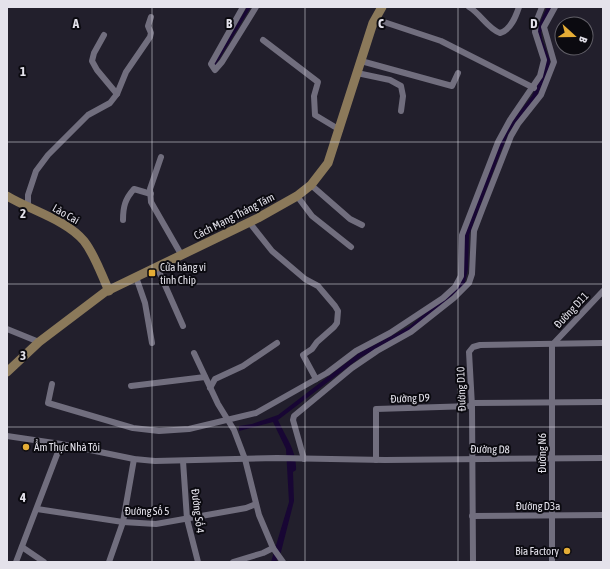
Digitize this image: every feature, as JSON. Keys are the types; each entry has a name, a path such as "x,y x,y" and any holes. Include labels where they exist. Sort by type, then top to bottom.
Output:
{"main road":[{"name":"Cách Mạng Tháng Tám","path":"7,372 40,342 109,291 249,222 297,196 311,185 328,163 375,19 382,7"},
{"name":"Lào Cai","path":"7,196 70,228 84,241 109,291"}],"street":[{"path":"243,7 211,64 215,70 222,62 256,7"},
{"path":"468,7 478,12 493,30 500,33 504,32 513,22 520,7"},
{"path":"52,384 48,403 133,428 159,431 189,429 228,420 256,413 317,379 356,351 420,313 455,287 461,276 462,235 498,142 510,120 534,88 540,76 544,60 535,32 536,22 542,7"},
{"path":"301,459 293,420 294,416 325,389 377,351 411,332 454,298 469,283 472,274 474,231 512,136 518,124 541,94 553,64 553,57 544,27 555,7"},
{"path":"28,208 28,196 36,171 48,155 88,116 110,103 117,94 126,72 150,37 151,33 148,26 151,17"},
{"path":"375,19 441,41 534,88"},
{"path":"104,35 92,61 97,70 117,94"},
{"path":"263,40 318,82 314,96 315,115 340,130"},
{"path":"544,60 553,64"},
{"path":"361,61 452,86 458,73"},
{"path":"357,73 390,80 401,86 403,96 401,111"},
{"path":"161,157 150,189 151,202 182,256"},
{"path":"311,185 350,219 362,225"},
{"path":"123,220 123,207 127,197 134,189 151,194"},
{"path":"297,196 312,216 351,247"},
{"path":"249,222 272,251 305,279 318,286 335,306 338,317 334,328 317,342 312,349 303,355 317,379 325,389"},
{"path":"462,248 474,248"},
{"path":"157,267 183,326"},
{"path":"136,277 145,303 152,343"},
{"name":"Đường D11","path":"553,344 603,291"},
{"path":"420,313 425,321"},
{"path":"7,329 40,342"},
{"path":"210,388 215,379 243,366 277,343"},
{"name":"Đường D10","path":"473,562 472,405 470,352 472,346 603,343"},
{"name":"Đường N6","path":"552,562 553,344"},
{"path":"194,354 210,388 234,430 245,459 259,515 273,548 282,561"},
{"path":"132,386 205,377"},
{"name":"Đường D9","path":"376,460 376,409 552,402 603,402"},
{"name":"Đường D8","path":"7,436 61,444 134,459 183,461 277,458 376,460 464,458 472,460 603,458"},
{"path":"16,562 61,444"},
{"path":"109,562 123,522 134,459"},
{"name":"Đường Số 4","path":"183,461 187,519 196,562"},
{"name":"Đường Số 5","path":"37,509 123,522 156,524 246,508 256,504"},
{"name":"Đường D3a","path":"472,516 603,515"},
{"path":"22,547 44,562"},
{"path":"233,562 263,553 273,548"}],"shaded area":[{"path":"247,7 251,7 215,66 214,64"},
{"path":"547,7 552,7 541,32 550,60 549,69 536,98 509,132 501,151 469,235 468,269 464,286 413,330 361,357 278,420 293,451 296,470 293,472 294,501 281,552 276,562 271,562 289,502 286,449 273,422 239,431 239,426 252,424 278,415 359,353 410,326 459,284 464,234 505,130 532,96 544,68 536,31"}],"place":[{"name":"Cửa hàng vi tính Chíp","path":"152,273"},
{"name":"Ẩm Thực Nhà Tôi","path":"26,447"},
{"name":"Bia Factory","path":"567,551"}]}
